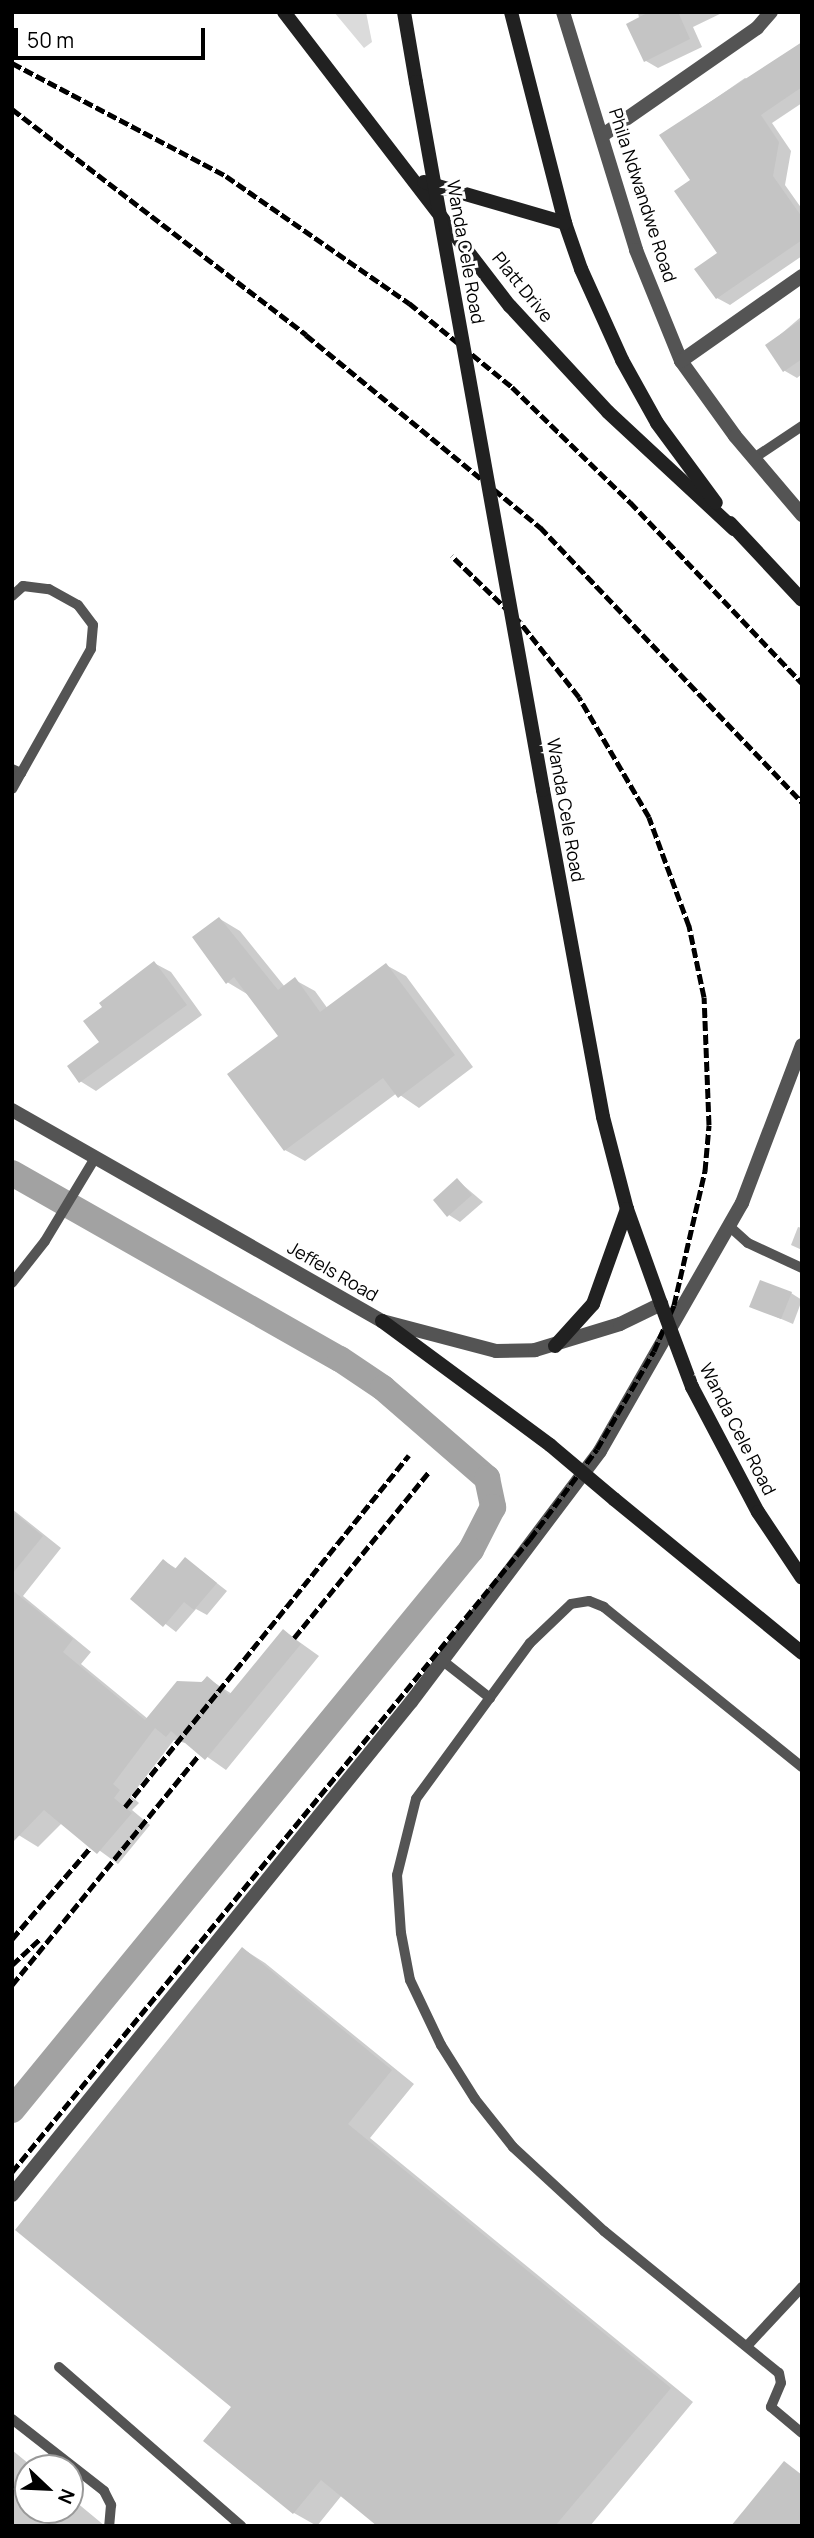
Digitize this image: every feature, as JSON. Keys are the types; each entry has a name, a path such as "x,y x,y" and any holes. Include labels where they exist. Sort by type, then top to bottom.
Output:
{"main road":[{"name":"Platt Drive","path":"284,12 510,306 608,412 734,529"},
{"name":"Wanda Cele Road","path":"404,12 603,1117 627,1209 692,1387 758,1512 802,1578"},
{"path":"511,12 565,223 622,360 657,423 734,529 802,600"},
{"path":"415,180 565,223"},
{"path":"555,1346 593,1304 627,1209"},
{"path":"382,1321 550,1445 802,1653"}],"street":[{"name":"Phila Ndwandwe Road","path":"563,12 603,135 636,250 681,361 754,458 802,515"},
{"path":"603,135 757,28 771,12"},
{"path":"681,361 802,276"},
{"path":"12,2195 443,1661 600,1451 729,1226 775,1125 802,1045"},
{"name":"Jeffels Road","path":"12,1110 382,1321 496,1351 555,1346 620,1324 662,1304"}],"lane":[{"path":"754,458 802,426"},
{"path":"12,596 23,586 49,589 78,605 93,625 91,649 16,771 12,789"},
{"path":"12,1283 45,1241 95,1158"},
{"path":"729,1226 748,1243 802,1268"},
{"path":"802,1767 604,1607 589,1601 571,1604 530,1643 416,1799 405,1829 397,1875 401,1933 410,1980 441,2045 513,2147 604,2231 779,2373 781,2383 771,2407 802,2433"},
{"path":"443,1661 490,1698"},
{"path":"747,2346 802,2287"},
{"path":"59,2367 241,2526"},
{"path":"12,2419 104,2491 111,2505 109,2526"}],"shaded area":[{"path":"334,12 366,12 372,42 364,48"}],"building":[{"path":"649,12 678,12 690,39 644,62 626,24"},
{"path":"802,42 802,87 761,115 779,142 773,176 802,217 802,240 716,299 694,269 717,253 674,191 690,180 659,135"},
{"path":"802,319 802,359 783,372 765,345"},
{"path":"219,917 278,990 295,977 320,1012 386,963 455,1055 398,1098 383,1078 284,1151 227,1074 278,1036 234,977 226,984 192,937"},
{"path":"154,961 187,1005 79,1083 67,1066 99,1042 83,1021 102,1007 99,1003"},
{"path":"457,1178 472,1195 447,1217 433,1200"},
{"path":"760,1280 792,1292 781,1319 749,1307"},
{"path":"12,1511 43,1536 12,1574"},
{"path":"185,1557 217,1583 194,1610 184,1602 163,1627 130,1599 163,1559 175,1569"},
{"path":"12,1590 73,1639 63,1652 145,1720 177,1681 202,1682 207,1676 229,1695 283,1629 301,1644 205,1760 171,1731 166,1737 155,1728 113,1784 120,1790 114,1798 132,1813 97,1854 44,1810 12,1843"},
{"path":"242,1947 392,2070 348,2124 671,2388 555,2526 377,2526 321,2480 293,2514 203,2441 231,2407 15,2230"},
{"path":"784,2461 802,2475 802,2526 731,2526"}],"waterway":[{"path":"12,1173 340,1359 383,1388 487,1478 493,1507 471,1550 12,2110"}],"railway":[{"path":"12,63 226,176 409,303 512,387 630,502 802,683"},
{"path":"12,109 306,335 540,527 802,802"},
{"path":"12,2172 530,1539 597,1449 654,1351 674,1305 705,1171 709,1125 704,997 689,926 649,817 579,697 520,622 452,556"},
{"path":"125,1807 409,1455"},
{"path":"294,1638 429,1472"},
{"path":"12,1985 199,1755"},
{"path":"12,1939 90,1848"},
{"path":"12,1965 41,1938"}]}
